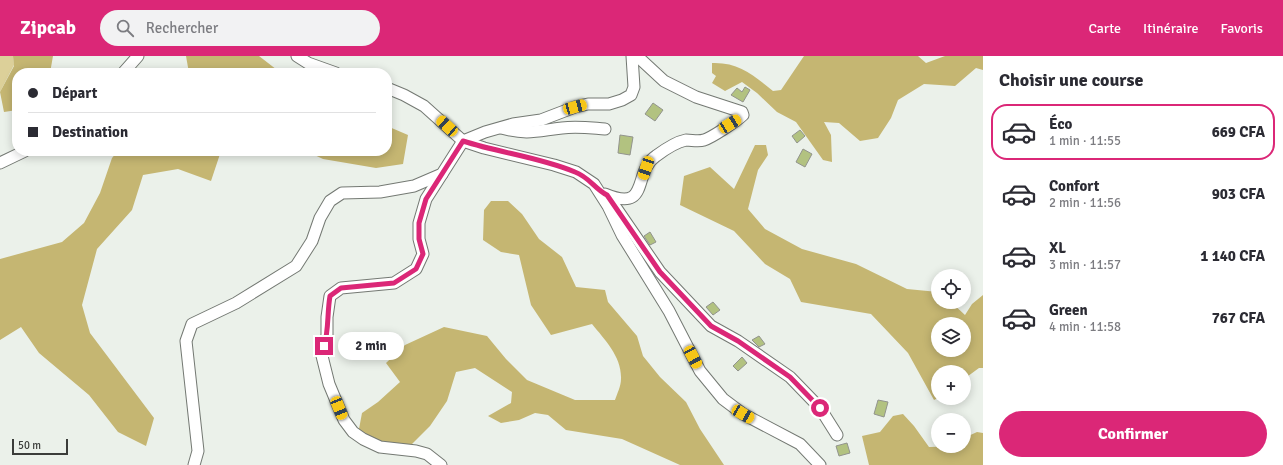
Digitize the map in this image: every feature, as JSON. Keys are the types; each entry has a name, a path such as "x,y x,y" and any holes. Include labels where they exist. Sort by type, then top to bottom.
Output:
{"street":[{"path":"127,68 138,56"},
{"path":"297,56 323,68"},
{"path":"441,465 427,454 416,451 380,447 363,439 353,432 344,420 329,384 322,356 327,335 327,317 330,296 341,288 394,283 416,269 423,254 419,239 419,223 426,199 463,141 501,127 541,120 588,104 609,104 631,96 634,87 632,56"},
{"path":"603,193 624,199 630,198 635,195 646,168 657,155 680,141 704,140 743,115 742,112 696,97 664,81 637,56"},
{"path":"392,90 424,106 463,141 484,148 554,165 576,172 590,180 603,193 660,272 711,326 738,341 790,377 820,408 837,435"},
{"path":"501,127 526,132 540,132 577,127 606,129"},
{"path":"0,162 14,156"},
{"path":"194,465 198,452 186,341 192,324 236,303 296,266 312,241 323,212 330,201 342,193 380,192 414,186 442,174"},
{"path":"603,193 622,234 669,311 700,371 722,399 743,414 800,444 820,465"}],"shaded area":[{"path":"0,56 13,56 14,65 0,92"},
{"path":"13,56 53,56 51,68 13,68"},
{"path":"186,56 259,56 275,68 188,68"},
{"path":"804,56 918,56 926,63 945,56 983,56 983,70 976,68 955,86 924,84 898,100 891,118 878,138 860,141 839,123 824,122 831,135 832,162 823,160 796,122 777,112 757,93 742,82 725,91 712,83 716,76 712,73 712,63 722,63 738,67 752,75 773,91 781,90"},
{"path":"12,70 12,111 4,112 0,92"},
{"path":"392,128 408,135 403,164 376,168 323,159 317,156 392,156"},
{"path":"755,145 766,145 768,155 758,170 748,209 765,229 802,249 856,264 907,289 931,291 931,309 959,309 965,315 969,309 971,309 972,304 983,295 983,368 979,368 971,374 971,365 931,365 931,395 908,353 871,314 801,302 790,279 765,264 734,231 680,205 684,176 710,167 734,189"},
{"path":"114,156 219,156 211,181 178,169 143,175 132,210 97,249 82,305 90,333 154,418 146,446 118,432 89,395 39,353 21,327 0,340 0,259 62,242 84,223 100,193"},
{"path":"491,201 508,201 522,214 539,239 562,257 576,287 605,290 608,302 637,336 643,356 660,377 686,402 700,429 724,465 680,465 622,439 566,430 548,415 535,413 519,420 501,423 488,416 511,403 512,392 475,368 456,372 447,401 430,426 408,448 377,444 359,429 362,413 378,402 400,382 386,363 405,345 444,327 487,336 506,359 527,380 575,400 615,400 620,384 621,371 616,356 602,336 592,324 551,335 531,305 519,255 501,252 483,240 484,210"},
{"path":"903,414 914,426 929,447 931,447 931,453 971,453 971,435 977,432 983,433 983,465 869,465 862,436 880,432 893,416"}],"building":[{"path":"745,87 750,90 743,102 731,95 737,88 742,92"},
{"path":"653,103 663,110 655,121 645,114"},
{"path":"800,130 805,136 797,143 792,136"},
{"path":"620,135 633,137 630,155 618,153"},
{"path":"803,149 812,154 805,167 796,162"},
{"path":"650,232 656,242 650,245 644,236"},
{"path":"713,302 720,310 713,315 706,307"},
{"path":"759,336 765,344 759,347 752,340"},
{"path":"742,357 747,363 738,371 733,366"},
{"path":"878,400 888,402 884,417 874,414"},
{"path":"847,443 850,453 839,456 836,446"}],"route":[{"path":"324,346 327,335 327,317 330,296 341,288 394,283 416,269 423,254 419,239 419,223 426,199 463,141 484,148 519,155 554,165 586,177 599,191 607,195 660,272 711,326 738,341 790,377 820,408"}]}
